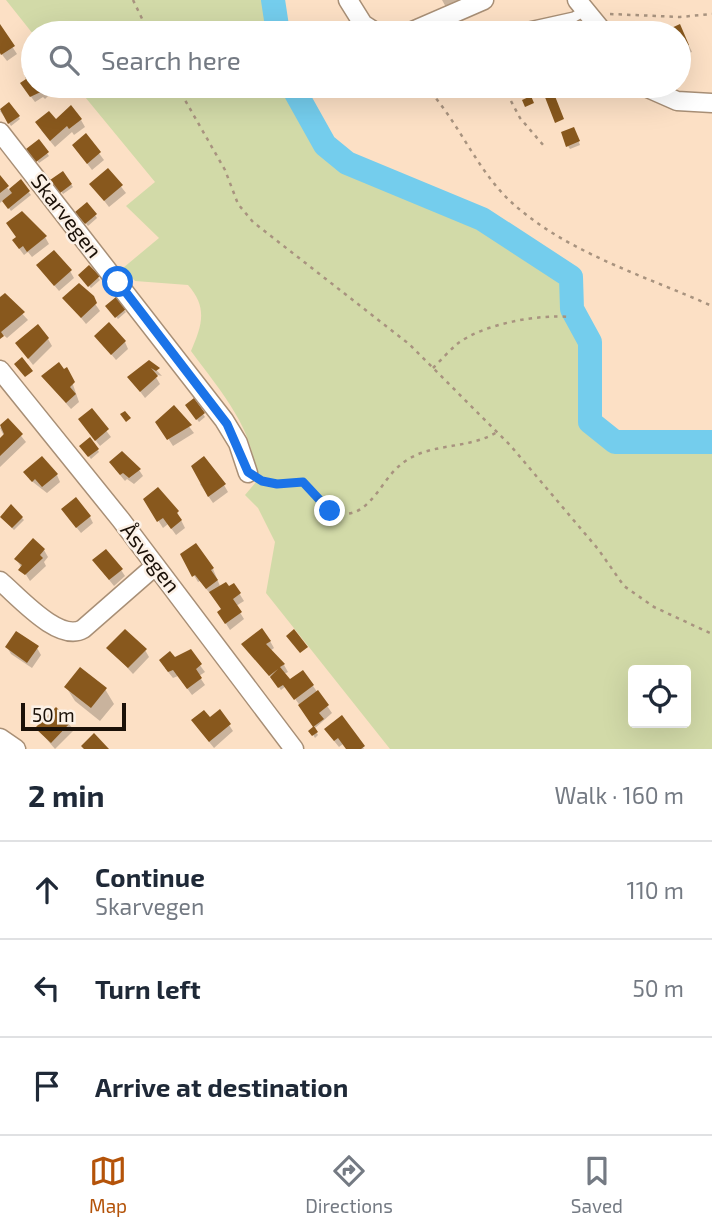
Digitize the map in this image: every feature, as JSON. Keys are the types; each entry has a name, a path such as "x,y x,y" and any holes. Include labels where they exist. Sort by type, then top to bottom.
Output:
{"street":[{"path":"348,0 361,21"},
{"path":"436,21 484,0"},
{"path":"670,98 677,101 712,103"},
{"name":"Skarvegen","path":"0,132 224,420 238,443 248,472"},
{"name":"Åsvegen","path":"0,370 155,566 294,749"},
{"path":"0,581 57,629 74,633 155,566"},
{"path":"0,738 16,749"}],"lane":[{"path":"560,21 590,16"}],"path":[{"path":"133,0 143,21"},
{"path":"590,16 621,12 680,17 712,14"},
{"path":"184,98 225,170 238,204 253,222 371,311 433,368 497,432 598,548 624,586 654,607 712,634"},
{"path":"437,98 503,194 534,221 559,237 712,306"},
{"path":"509,98 520,118 544,146"},
{"path":"433,368 458,344 478,333 546,314 570,317"},
{"path":"248,472 262,481 277,484 303,482 330,511 340,515 356,513 381,490 398,466 428,450 483,441 497,432"}],"green space":[{"path":"6,0 273,0 277,21 23,21"},
{"path":"86,98 299,98 326,146 347,165 483,220 572,278 573,310 591,344 591,424 616,443 712,444 712,749 390,749 266,593 275,542 258,508 245,495 256,482 250,445 243,429 225,397 191,351 200,325 201,309 198,301 188,285 135,281 123,268 159,238 126,206 155,182"}],"building":[{"path":"0,24 15,46 1,55 0,53"},
{"path":"532,98 534,103 525,107 522,100"},
{"path":"545,98 556,98 564,119 555,123"},
{"path":"9,102 20,116 8,124 0,109"},
{"path":"71,105 82,119 69,129 67,126 50,141 35,122 49,111 56,119"},
{"path":"574,127 580,141 566,147 561,132"},
{"path":"86,133 101,152 87,164 72,145"},
{"path":"39,139 49,152 36,162 26,149"},
{"path":"108,168 123,185 104,201 89,184"},
{"path":"63,171 72,184 60,193 50,180"},
{"path":"0,175 9,186 0,193"},
{"path":"21,179 30,191 8,209 2,201 12,193 9,189"},
{"path":"87,202 97,214 85,224 75,212"},
{"path":"22,211 47,236 27,252 23,246 19,249 12,240 16,237 6,223"},
{"path":"54,250 72,270 54,286 36,265"},
{"path":"89,265 100,276 88,287 78,275"},
{"path":"79,283 94,296 97,303 81,318 62,298"},
{"path":"5,293 25,312 1,332 4,336 0,339 0,297"},
{"path":"116,297 126,309 115,318 105,306"},
{"path":"109,322 126,341 111,355 94,336"},
{"path":"38,324 49,338 28,359 15,343"},
{"path":"22,357 33,371 25,377 14,364"},
{"path":"149,360 160,368 156,371 151,368 158,376 140,392 127,377"},
{"path":"59,362 64,369 67,367 75,382 70,387 76,394 66,403 41,376"},
{"path":"194,398 205,413 196,420 185,405"},
{"path":"174,405 192,425 167,440 155,422"},
{"path":"92,408 109,429 95,441 78,419"},
{"path":"125,411 131,418 126,422 120,414"},
{"path":"8,418 23,434 0,456 0,438 4,434 0,425"},
{"path":"90,437 99,449 88,457 79,446"},
{"path":"122,451 141,469 129,478 123,473 120,475 109,462"},
{"path":"42,456 58,474 42,487 35,479 32,482 23,472"},
{"path":"204,456 226,484 208,497 191,466"},
{"path":"158,487 179,511 177,513 182,520 171,529 163,518 157,522 143,499"},
{"path":"76,497 91,516 76,528 61,509"},
{"path":"11,504 23,517 12,528 0,517"},
{"path":"33,538 45,549 40,555 43,558 25,575 18,570 22,565 14,559"},
{"path":"196,543 214,568 211,570 218,580 206,589 195,575 192,577 180,554"},
{"path":"106,549 123,569 109,580 92,560"},
{"path":"226,582 229,586 234,583 241,593 233,599 242,612 225,624 217,612 221,609 209,592"},
{"path":"262,628 271,641 266,644 285,664 280,667 290,679 303,670 314,685 294,700 283,685 278,688 270,677 278,669 269,676 241,644"},
{"path":"125,629 147,649 128,668 106,648"},
{"path":"294,629 308,647 300,653 286,636"},
{"path":"16,631 39,646 27,663 5,647"},
{"path":"191,649 202,664 196,669 202,678 187,689 173,670 168,672 159,660 170,651 175,657"},
{"path":"80,667 107,688 91,708 64,687"},
{"path":"318,690 329,705 319,713 324,719 313,727 298,705"},
{"path":"56,707 71,722 51,743 35,728"},
{"path":"220,709 231,724 209,742 191,720 204,710 210,717"},
{"path":"342,715 365,746 361,749 346,749 338,738 334,741 324,729"},
{"path":"314,726 318,732 312,736 308,731"},
{"path":"94,733 109,749 84,749 81,746"}],"waterway":[{"path":"273,0 276,21"},
{"path":"299,98 325,145 347,163 482,219 571,277 572,309 590,342 590,422 615,442 712,442"}],"route":[{"path":"118,282 227,424 238,443 248,472 262,481 277,484 303,482 330,511"}]}
